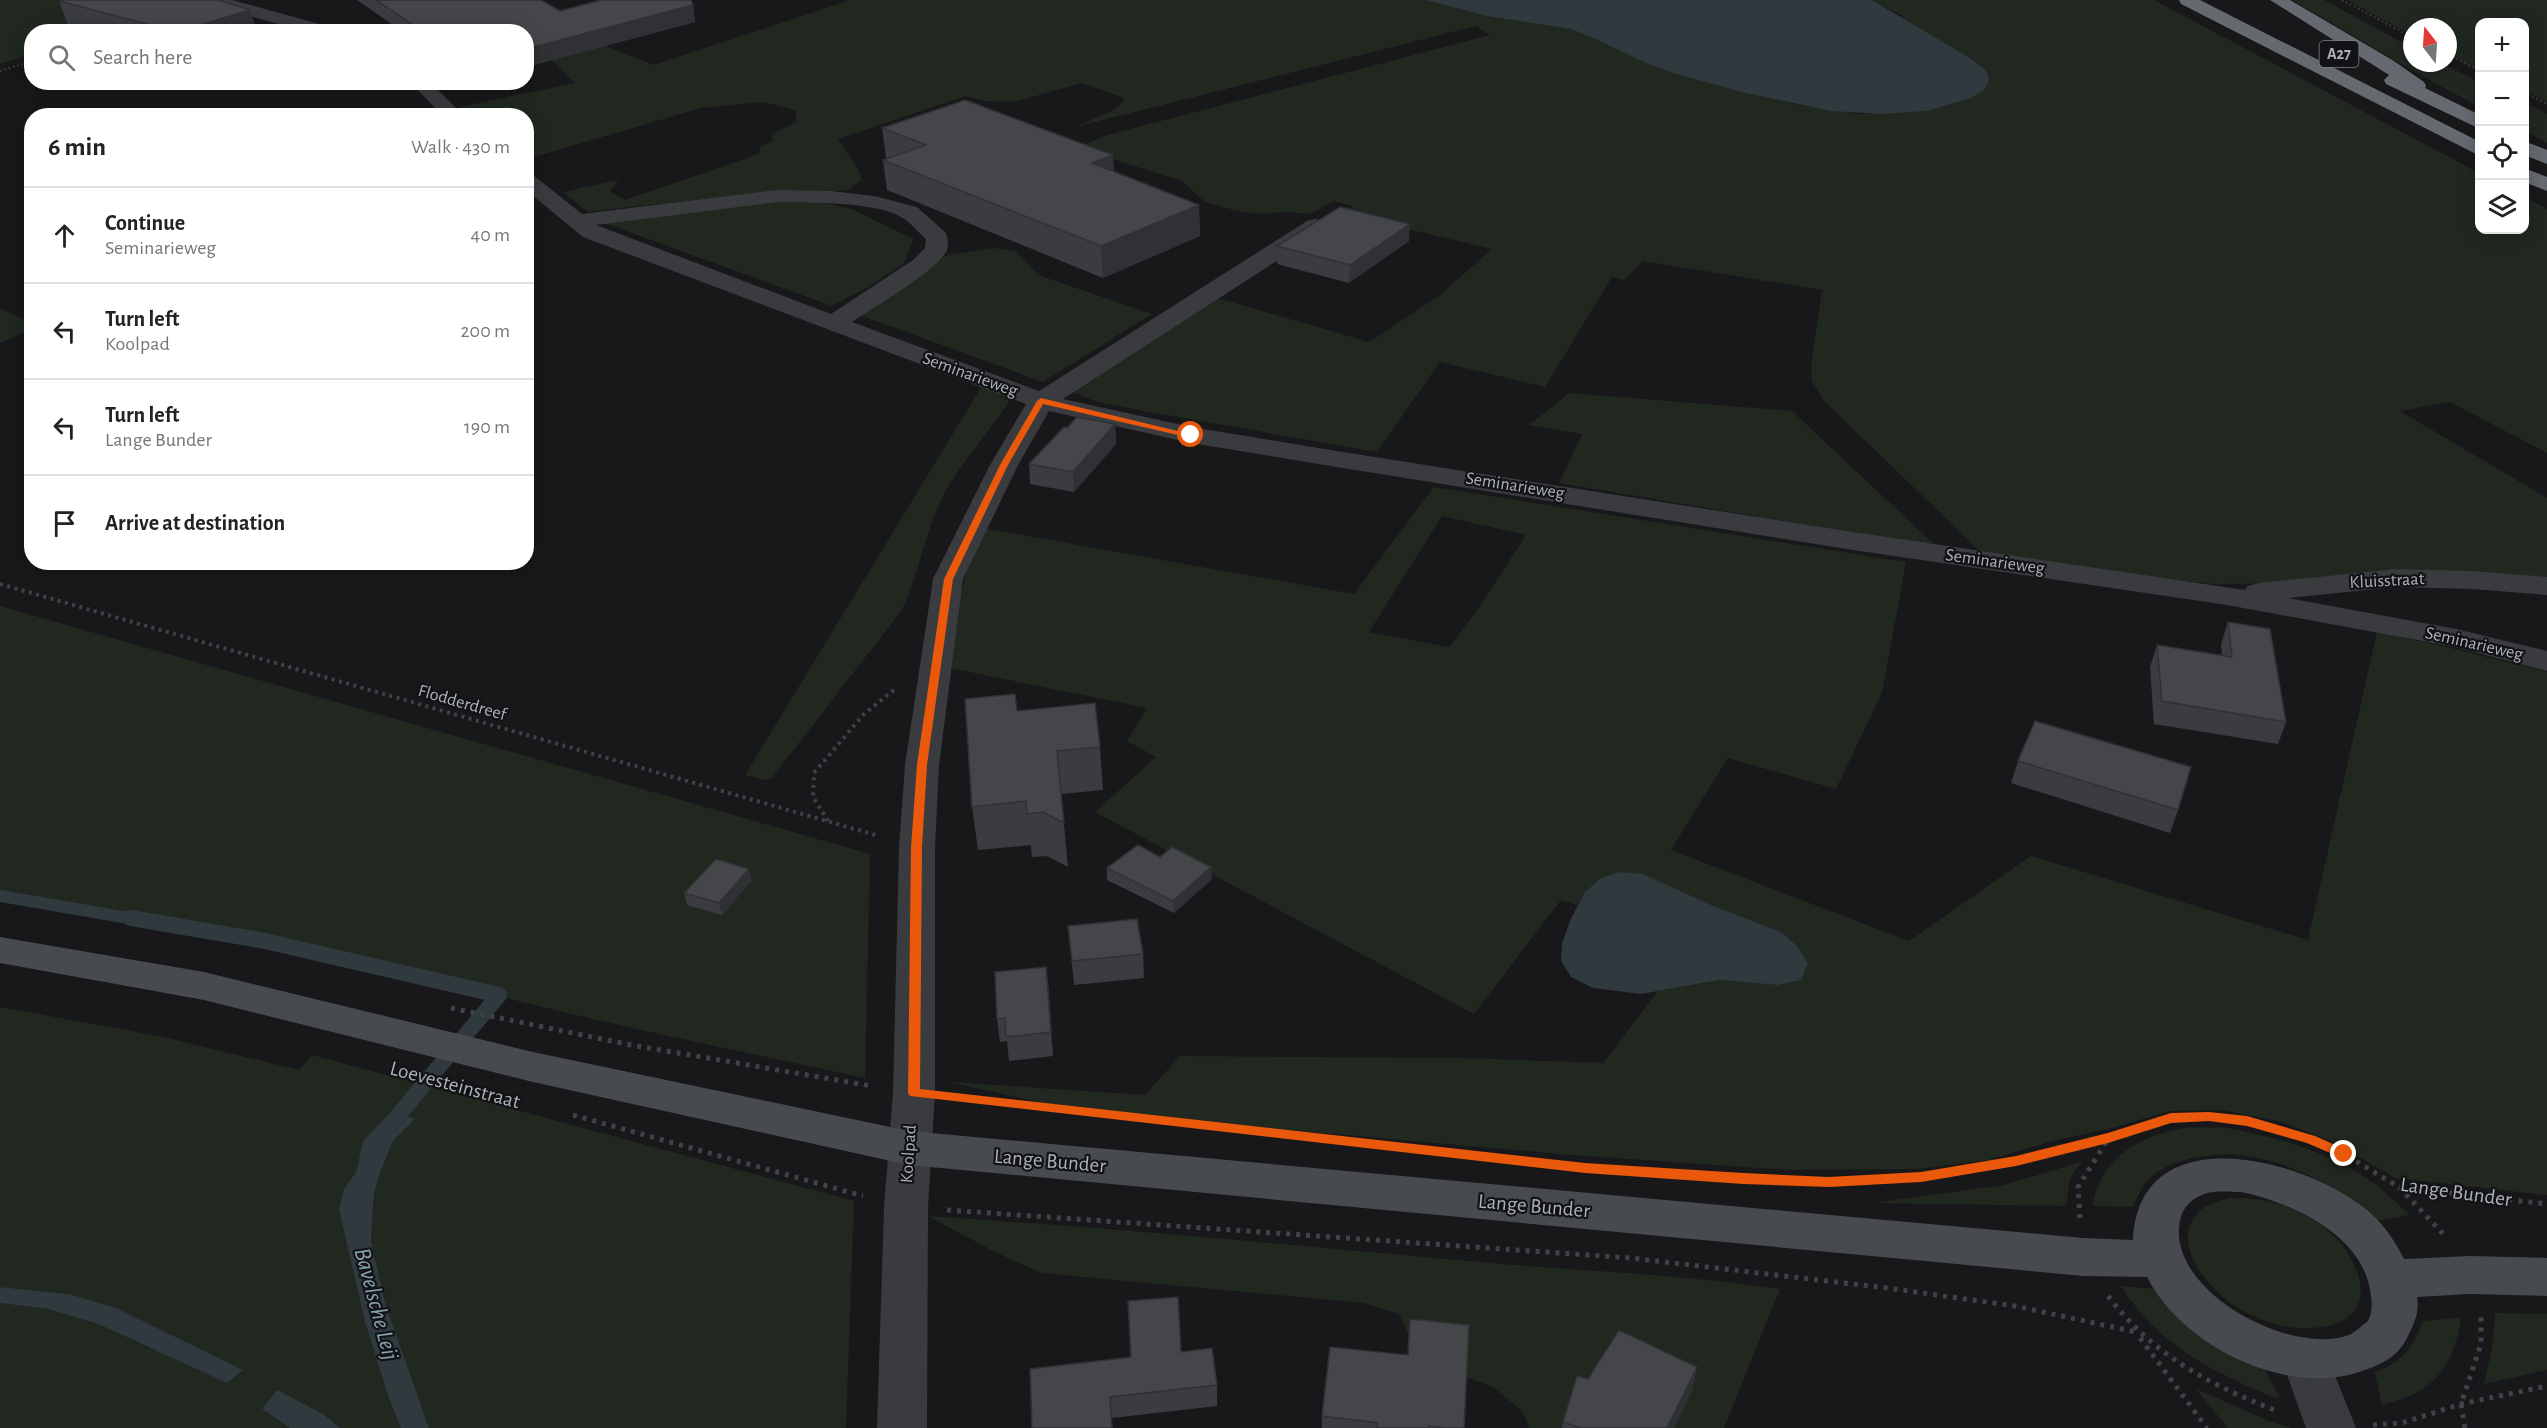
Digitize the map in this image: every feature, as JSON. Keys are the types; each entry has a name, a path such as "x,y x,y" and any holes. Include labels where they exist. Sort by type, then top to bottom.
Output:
{"highway":[{"name":"A27","path":"2187,0 2475,147"},
{"name":"A27","path":"2278,0 2387,65 2448,107"},
{"name":"A27","path":"2310,39 2475,120"},
{"path":"2529,149 2547,158"},
{"path":"2529,176 2547,185"}],"street":[{"path":"213,0 299,24"},
{"path":"427,90 447,108"},
{"name":"Seminarieweg","path":"534,186 591,232 1041,401 1122,421 1226,441 1853,541 2227,596 2456,638 2547,661"},
{"path":"576,221 777,196 831,197 863,201 909,212 937,237 936,250 921,265 832,324"},
{"path":"1041,401 1334,214"},
{"name":"Koolpad","path":"902,1428 906,1208 914,1093 917,847 922,765 948,579 1004,465 1041,401"},
{"name":"Kluisstraat","path":"2227,596 2396,578 2472,580 2547,586"},
{"name":"Loevesteinstraat","path":"0,950 204,986 533,1067 909,1148"},
{"name":"Lange Bunder","path":"909,1148 2071,1256 2159,1259"},
{"path":"2241,1174 2278,1182 2316,1198 2350,1221 2377,1249 2392,1279 2396,1306 2388,1330 2369,1348 2340,1358 2305,1358 2258,1347 2215,1324 2180,1293 2159,1259 2154,1230 2160,1204 2179,1186 2207,1176 2241,1174"},
{"path":"2392,1279 2470,1275 2547,1277"},
{"path":"2305,1358 2331,1428"}],"path":[{"path":"2342,0 2403,32"},
{"path":"2457,60 2475,68"},
{"path":"0,71 24,64"},
{"path":"2529,95 2547,104"},
{"name":"Flodderdreef","path":"0,584 917,847"},
{"path":"829,822 813,797 814,773 863,715 938,654"},
{"path":"444,1006 631,1045 914,1093"},
{"name":"Lange Bunder","path":"914,1093 1585,1168 1829,1182 1921,1177 2016,1161 2108,1138 2171,1118 2209,1117 2247,1121 2311,1139 2344,1154 2399,1187 2547,1204"},
{"path":"571,1115 906,1208 1113,1220 1631,1258 1887,1288 2015,1306 2136,1332 2207,1428"},
{"path":"2465,1428 2461,1404 2547,1386"}],"shaded area":[{"path":"0,0 158,0 118,24 24,24 24,56 0,64"},
{"path":"850,0 1426,0 1486,16 1571,29 1673,73 1794,104 1858,114 1927,111 1904,17 1872,0 2154,0 2475,171 2475,234 2529,234 2529,199 2547,209 2547,453 2450,402 2400,411 2547,498 2547,581 2214,584 2090,571 1984,555 1824,401 1812,381 1811,366 1822,290 1643,261 1624,280 1612,277 1545,387 1440,362 1377,452 1098,402 1069,391 1214,297 1369,342 1440,295 1492,249 1343,214 1353,206 1333,201 1311,214 1288,212 1259,214 1234,210 1205,202 1182,181 1077,148 1107,135 1490,35 1476,26 1075,127 1116,109 1124,101 1122,97 1082,83 1014,102 985,101 966,96 838,139 860,172 861,180 849,190 747,194 588,212 563,192 619,180 610,191 625,200 759,154 760,147 773,141 772,134 796,122 796,110 762,102 701,108 534,157 534,108 459,107 575,83 543,52 596,42 654,65"},
{"path":"2292,0 2324,0 2403,43 2403,65"},
{"path":"2347,0 2547,0 2547,102 2529,93 2529,18 2475,18 2475,69 2457,59 2457,18 2403,18 2403,30"},
{"path":"2457,71 2475,80 2475,105 2415,72"},
{"path":"2529,105 2547,114 2547,143 2529,133"},
{"path":"764,201 823,203 852,209 913,239 904,263 870,286 832,306 599,221"},
{"path":"993,248 1016,251 1038,275 1152,314 1043,382 854,313 937,259 948,255"},
{"path":"0,308 24,320 24,333 0,343"},
{"path":"982,386 1007,398 1009,402 956,474 941,500 902,610 771,779 765,780 745,775"},
{"path":"1569,393 1792,411 1937,547 1559,483 1582,434 1529,425"},
{"path":"1434,487 1906,562 1882,693 1836,789 1728,758 1671,850 1909,941 2031,856 2308,940 2377,632 2547,672 2547,1195 2395,1178 2334,1142 2278,1121 2221,1110 2169,1111 1988,1160 1919,1169 1789,1170 1572,1155 1119,1115 1038,1102 949,1082 1145,1095 1180,1056 1465,1058 1603,1063 1658,991 1719,980 1777,985 1781,932 1713,906 1584,893 1577,905 1561,900 1474,1014 1095,812 1156,757 1127,741 1147,708 945,667 976,527 1354,594","holes":["1442,516 1526,535 1476,612 1449,647 1369,632"]},
{"path":"0,606 870,854 865,1078 601,1021 213,930 71,905 0,896"},
{"path":"0,1007 159,1036 299,1070 312,1055 854,1201 846,1428 429,1428 386,1306 371,1241 374,1194 380,1173 393,1141 414,1120 401,1115 363,1141 356,1172 344,1189 339,1210 365,1322 389,1399 401,1428 340,1428 323,1414 262,1409 290,1428 0,1428 0,1303 48,1309 98,1324 155,1351 69,1294 0,1287"},
{"path":"2227,1128 2286,1142 2341,1163 2375,1184 2410,1215 2377,1221 2335,1190 2312,1177 2287,1166 2237,1155 2211,1155 2185,1160 2164,1169 2145,1183 2133,1207 2093,1206 2096,1190 2103,1176 2123,1153 2135,1145 2164,1132 2180,1129"},
{"path":"2081,1162 2070,1179 2066,1206 1873,1203 2004,1185"},
{"path":"2230,1198 2254,1199 2288,1207 2310,1217 2335,1238 2348,1253 2357,1270 2360,1287 2359,1302 2351,1315 2335,1324 2311,1328 2287,1327 2249,1314 2211,1285 2200,1272 2192,1257 2188,1242 2189,1228 2197,1214 2204,1208"},
{"path":"928,1216 1672,1277 1780,1289 1724,1428 1529,1428 1523,1412 1493,1387 1441,1368 1410,1338 1399,1314 1363,1303 1041,1273 993,1251"},
{"path":"2121,1286 2156,1289 2263,1366 2280,1398 2272,1397 2228,1377 2187,1354 2151,1324"},
{"path":"2495,1313 2547,1314 2547,1370 2484,1384 2492,1348"},
{"path":"2461,1318 2453,1351 2436,1378 2414,1394 2382,1405 2375,1372 2393,1363 2406,1352 2423,1321"},
{"path":"2196,1389 2271,1422 2292,1428 2228,1428"}],"water":[{"path":"1426,0 1872,0 1970,58 1985,70 1989,77 1988,84 1983,91 1971,98 1927,111 1881,114 1831,111 1746,93 1673,73 1571,29 1486,16"},
{"path":"1620,872 1643,874 1713,906 1781,932 1797,946 1808,963 1801,980 1777,985 1719,980 1641,994 1593,988 1571,977 1561,961 1562,944 1570,921 1584,893 1601,878"},
{"name":"Bavelsche Leij","path":"412,1102 419,1104 408,1116 415,1119 393,1141 380,1173 374,1194 371,1241 386,1306 429,1428 401,1428 389,1399 365,1322 339,1210 344,1189 356,1172 363,1141 392,1111 401,1115"},
{"path":"0,1287 69,1294 116,1308 243,1370 227,1383 98,1324 48,1309 0,1303"},
{"path":"277,1390 323,1414 340,1428 290,1428 262,1409"}],"building":[{"path":"219,0 250,10 204,24 147,24 59,1"},
{"path":"376,0 541,0 560,11 601,0 691,0 693,5 534,47 534,24 412,24"},
{"path":"965,100 1113,155 1092,163 1199,205 1101,246 883,160 926,145 882,128"},
{"path":"1340,207 1410,224 1350,265 1277,246"},
{"path":"1077,417 1115,424 1073,472 1029,464 1064,427 1067,428"},
{"path":"2228,622 2270,629 2286,722 2162,701 2157,645 2232,657"},
{"path":"1015,694 1017,711 1095,703 1100,747 1057,751 1064,823 1043,812 1027,814 1026,801 972,807 965,699"},
{"path":"2035,721 2191,767 2178,810 2018,761"},
{"path":"1138,845 1160,857 1172,847 1211,867 1173,901 1107,868"},
{"path":"716,859 749,869 719,903 684,893"},
{"path":"1137,919 1143,954 1072,961 1068,926"},
{"path":"1046,967 1051,1032 1006,1037 1005,1018 997,1019 995,972"},
{"path":"1178,1297 1181,1352 1212,1348 1217,1385 1110,1397 1112,1428 1032,1428 1030,1369 1131,1357 1128,1301"},
{"path":"1410,1319 1469,1325 1464,1428 1429,1426 1429,1428 1377,1428 1378,1423 1322,1416 1330,1347 1408,1355"},
{"path":"1619,1330 1697,1367 1667,1428 1578,1428 1563,1422 1577,1376 1588,1379"}],"waterway":[{"path":"0,896 140,920"},
{"path":"131,918 265,941 499,995 390,1125"}],"route":[{"path":"1191,435 1041,401 1004,465 948,579 922,765 917,847 914,1093 1585,1168 1743,1179 1829,1182 1921,1177 2016,1161 2108,1138 2171,1118 2209,1117 2247,1121 2311,1139 2344,1154"}]}
